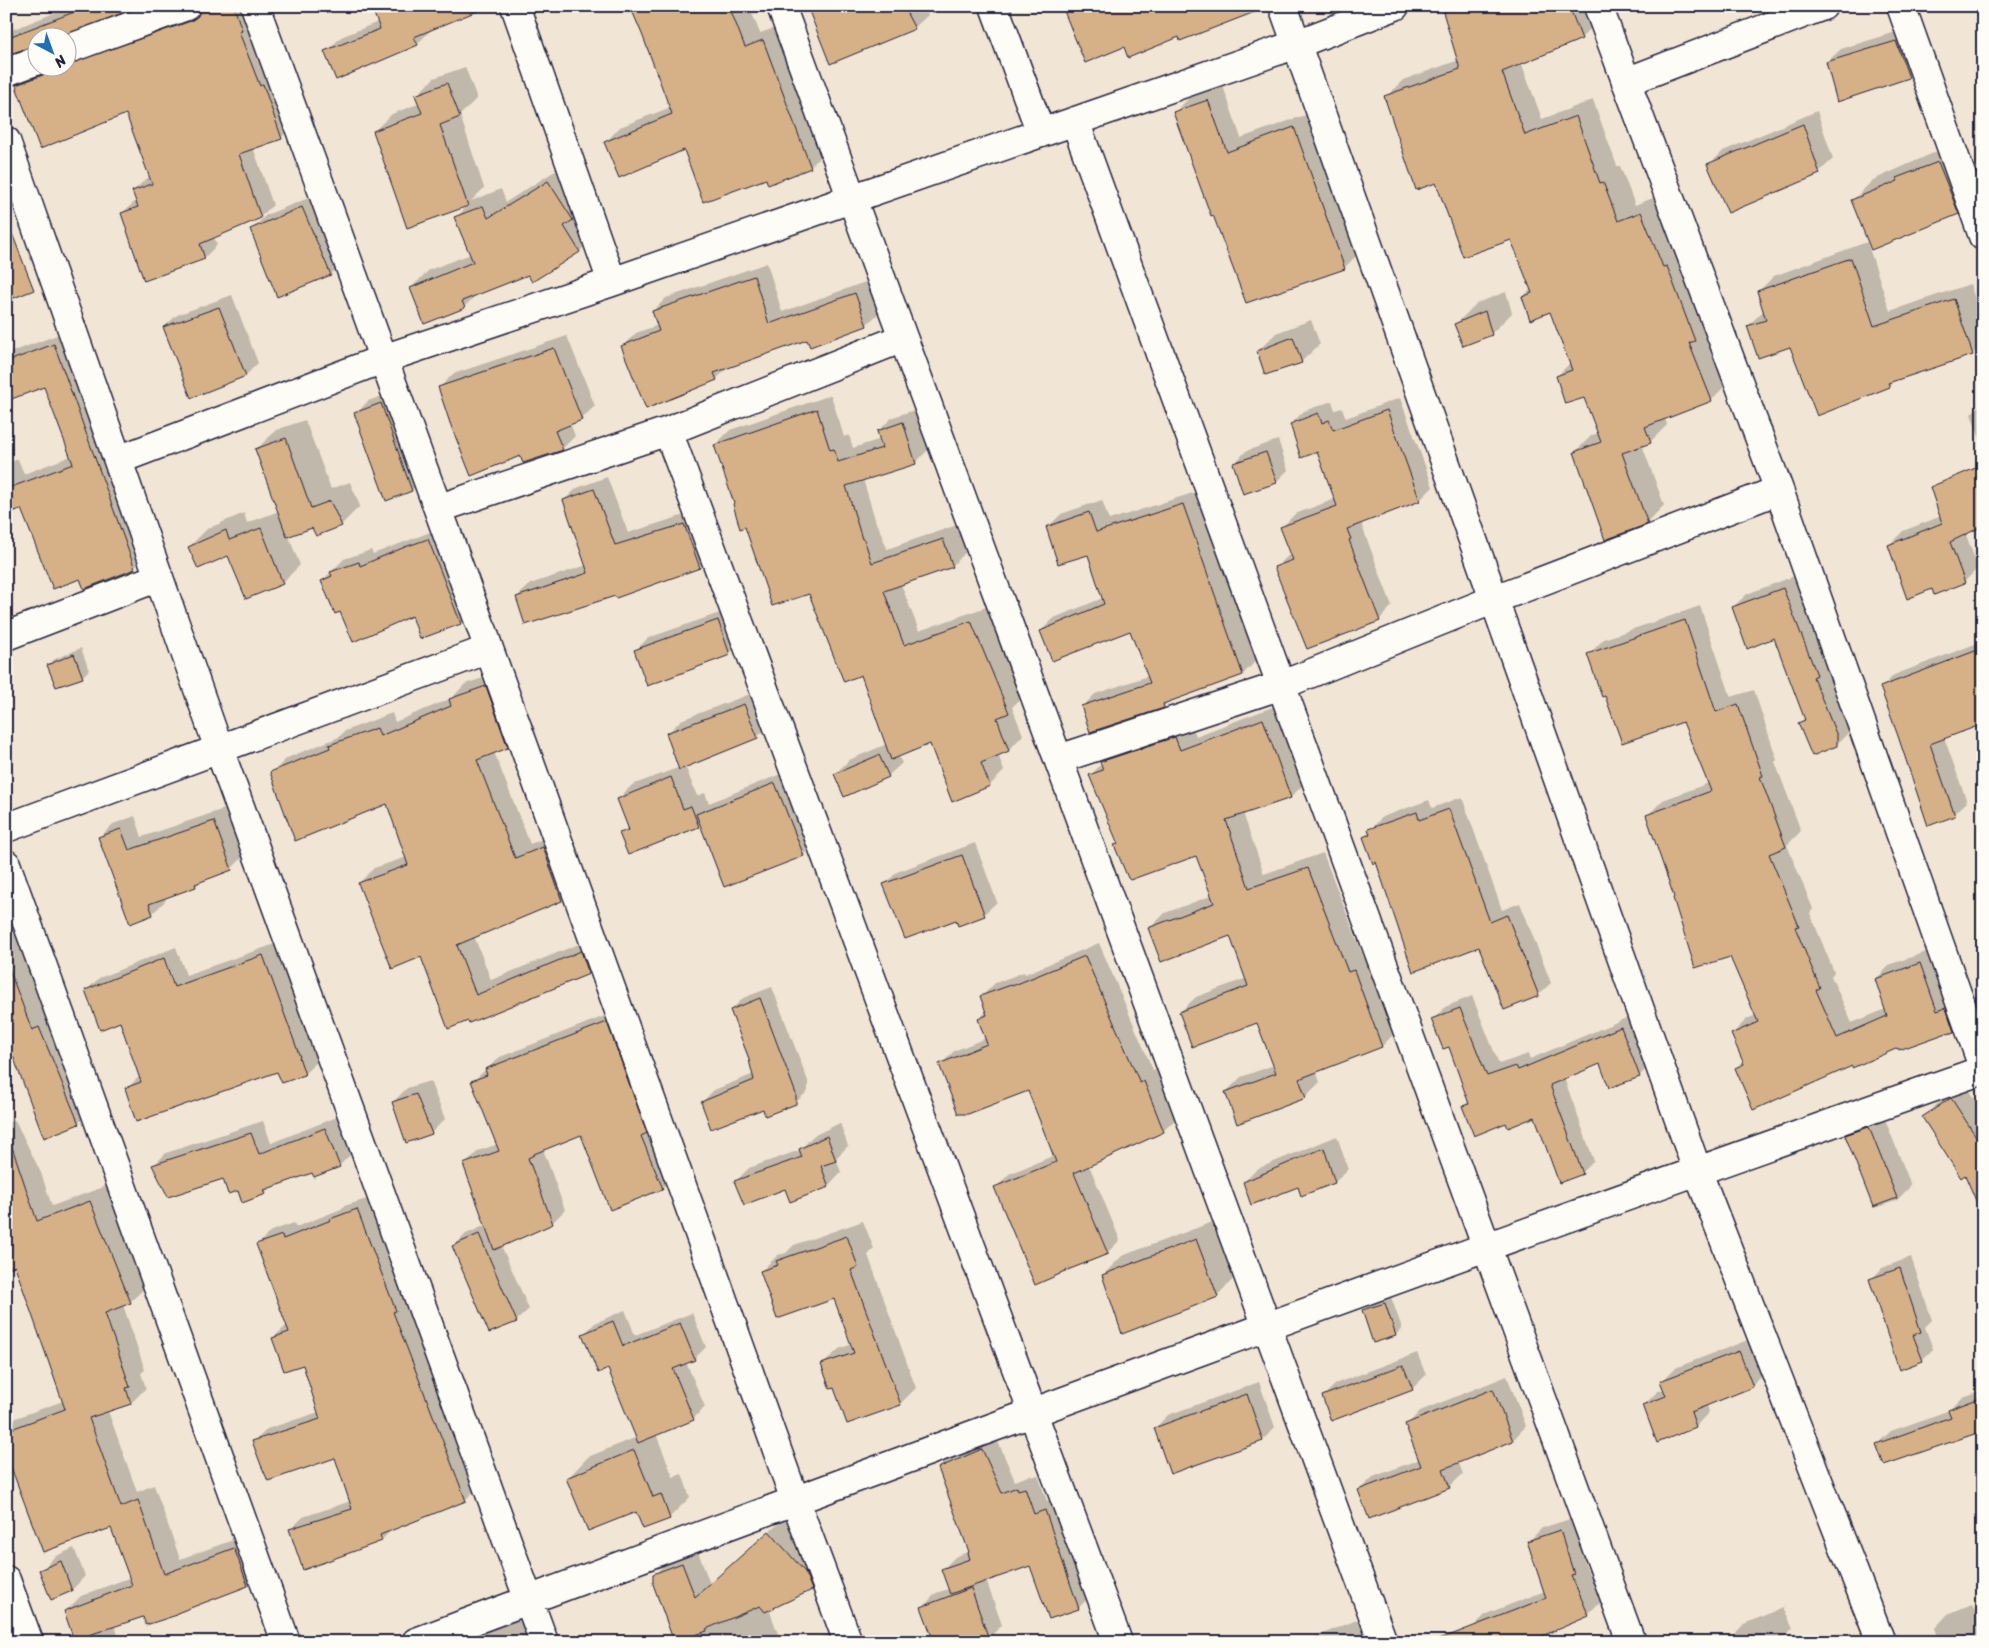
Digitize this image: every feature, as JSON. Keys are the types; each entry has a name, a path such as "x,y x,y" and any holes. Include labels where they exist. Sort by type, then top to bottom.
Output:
{"street":[{"path":"78,45 186,6"},
{"path":"255,6 848,1642"},
{"path":"515,6 612,282"},
{"path":"781,6 1383,1642"},
{"path":"994,6 1041,133"},
{"path":"1283,6 1697,1170 1881,1642"},
{"path":"118,460 384,359 612,282 1297,44 1395,6"},
{"path":"416,1642 1032,1413 1697,1170 1983,1069 1779,490 1598,6"},
{"path":"1626,82 1823,6"},
{"path":"1901,6 1983,236"},
{"path":"6,72 28,64"},
{"path":"1075,121 1631,1642"},
{"path":"6,141 219,749 544,1642"},
{"path":"443,507 668,431 903,338"},
{"path":"384,359 443,507 489,649"},
{"path":"668,431 1118,1642"},
{"path":"1059,760 1282,685 1495,599 1779,490"},
{"path":"6,636 159,578"},
{"path":"6,828 489,649"},
{"path":"6,864 286,1642"},
{"path":"6,1580 29,1642"}],"building":[{"path":"90,6 140,6 78,30 78,28 32,28"},
{"path":"201,6 234,6 242,31 239,32 260,86 263,84 282,139 239,154 261,218 200,244 205,259 144,281 121,213 138,207 132,191 152,184 126,114 40,149 16,85 35,78 78,78 78,61 191,21 198,16"},
{"path":"371,6 487,7 414,37 418,45 336,80 324,51 380,29"},
{"path":"630,6 729,6 745,47 763,40 811,168 768,185 766,179 703,202 684,150 619,178 604,142 672,114"},
{"path":"807,6 903,6 915,29 830,64"},
{"path":"1062,6 1265,6 1265,8 1180,41 1179,37 1128,58 1124,47 1085,63"},
{"path":"1462,6 1569,6 1582,39 1502,72 1525,135 1576,116 1600,183 1603,182 1618,221 1641,212 1663,267 1667,266 1695,341 1689,343 1712,401 1645,427 1651,443 1622,453 1648,524 1605,540 1574,452 1601,442 1584,398 1565,404 1556,376 1572,370 1550,312 1530,320 1522,297 1532,293 1511,240 1463,257 1436,183 1416,190 1384,96 1460,69 1443,12"},
{"path":"28,30 28,48 6,55 6,38"},
{"path":"1896,41 1909,78 1837,102 1826,62"},
{"path":"447,83 460,117 440,125 468,206 407,228 373,131 422,113 415,95"},
{"path":"1208,100 1227,152 1294,127 1345,269 1246,303 1213,215 1211,216 1173,112"},
{"path":"1803,124 1820,174 1728,213 1707,164"},
{"path":"1938,162 1959,214 1871,250 1851,200 1898,181 1896,178"},
{"path":"548,181 573,220 564,226 580,252 532,282 528,275 462,301 465,308 424,324 410,288 473,262 454,217 483,206 488,218"},
{"path":"302,207 331,275 277,297 250,229"},
{"path":"8,223 34,290 6,301 6,224"},
{"path":"1851,258 1874,326 1954,299 1973,355 1888,383 1890,387 1817,416 1790,347 1758,358 1747,326 1766,320 1757,291"},
{"path":"754,276 769,324 855,293 867,326 810,347 807,340 714,373 717,380 646,409 621,346 659,331 652,311"},
{"path":"219,307 246,376 191,398 163,327"},
{"path":"1485,311 1492,335 1463,346 1454,324"},
{"path":"1293,337 1302,363 1265,375 1257,351"},
{"path":"54,344 135,569 84,589 80,579 53,589 21,509 6,514 6,489 73,464 44,387 6,401 6,362"},
{"path":"554,348 582,420 555,431 563,450 523,463 520,456 471,476 438,387"},
{"path":"381,403 412,491 386,501 354,413"},
{"path":"817,409 830,450 834,449 838,462 882,448 877,431 903,422 916,464 846,486 862,539 864,539 872,563 943,539 953,567 884,591 904,645 971,621 1009,713 997,718 1009,751 981,763 990,786 952,802 930,744 891,760 861,675 844,682 809,594 772,606 745,527 740,529 734,503 714,445"},
{"path":"1387,410 1420,501 1347,529 1351,539 1349,540 1380,621 1307,649 1274,567 1293,560 1280,527 1337,506 1317,452 1301,458 1290,424 1318,413 1322,423 1329,420 1333,430"},
{"path":"286,438 311,508 330,501 342,526 316,536 312,528 287,537 255,449"},
{"path":"1266,452 1277,483 1243,494 1233,463"},
{"path":"1983,465 1983,526 1950,542 1965,583 1934,595 1932,589 1907,599 1888,545 1942,523 1930,487"},
{"path":"594,489 615,545 684,524 700,568 616,598 615,596 525,625 516,597 588,573 563,500"},
{"path":"1183,504 1243,675 1163,704 1164,708 1090,732 1081,706 1150,683 1130,631 1052,661 1040,631 1104,604 1088,555 1058,564 1046,527 1089,512 1096,532"},
{"path":"261,528 283,584 246,599 228,556 198,569 188,547 226,530 229,540"},
{"path":"428,539 461,624 420,639 412,616 353,642 340,612 335,614 321,581 332,576 330,572 359,562 360,566"},
{"path":"1783,588 1817,675 1813,677 1837,736 1837,746 1812,756 1798,723 1805,720 1774,638 1747,649 1732,607"},
{"path":"718,620 730,655 647,686 634,650"},
{"path":"1685,620 1716,712 1738,704 1763,776 1760,777 1786,847 1769,854 1799,926 1795,927 1820,988 1816,990 1837,1038 1887,1016 1875,979 1920,963 1937,1011 1946,1008 1954,1032 1899,1050 1898,1048 1852,1068 1852,1066 1753,1110 1735,1068 1744,1064 1731,1034 1758,1022 1730,957 1695,968 1674,897 1646,815 1711,791 1683,722 1622,743 1605,696 1602,697 1587,654"},
{"path":"1983,648 1983,724 1930,744 1955,816 1928,826 1880,687"},
{"path":"74,654 83,678 56,687 47,665"},
{"path":"486,686 508,748 477,760 515,858 543,847 562,901 457,945 476,995 581,951 589,974 469,1023 468,1021 448,1029 421,957 392,969 358,883 408,865 387,804 295,841 270,772 330,748 329,745 377,728 380,736 451,706 449,699"},
{"path":"744,704 758,738 679,770 666,733"},
{"path":"1263,719 1291,798 1226,820 1249,888 1308,868 1348,972 1354,970 1382,1047 1299,1079 1306,1098 1237,1124 1225,1092 1276,1073 1257,1023 1192,1047 1179,1012 1248,986 1230,936 1161,962 1148,928 1214,903 1196,856 1130,880 1114,845 1118,844 1089,775 1103,770 1100,762 1175,737 1180,750"},
{"path":"879,755 889,777 844,797 834,774"},
{"path":"671,777 683,809 691,806 699,827 628,855 619,833 629,830 617,799"},
{"path":"775,783 804,856 724,887 696,814"},
{"path":"1449,809 1490,922 1507,915 1539,996 1504,1010 1479,947 1413,972 1376,862 1373,864 1363,837 1370,834 1368,829 1417,812 1419,820"},
{"path":"214,821 232,870 195,884 196,887 149,904 153,915 130,924 98,837 121,829 129,850"},
{"path":"962,855 985,916 958,926 956,920 905,939 883,884"},
{"path":"263,955 305,1075 282,1083 277,1072 136,1122 125,1088 141,1082 120,1022 100,1030 85,990 164,958 174,987"},
{"path":"1085,956 1140,1083 1144,1081 1164,1132 1074,1173 1108,1254 1035,1285 994,1187 1056,1162 1028,1091 968,1114 958,1114 939,1064 987,1044 978,1019 987,1015 980,996 1012,986"},
{"path":"6,969 9,969 32,1030 39,1027 79,1124 44,1138 13,1056 6,1058"},
{"path":"1983,994 1983,1019 1975,997"},
{"path":"760,998 796,1094 796,1104 765,1116 763,1109 711,1129 701,1102 754,1080 748,1056 730,1010"},
{"path":"1460,1008 1487,1076 1516,1066 1518,1070 1621,1027 1640,1077 1609,1088 1600,1064 1550,1085 1583,1174 1559,1183 1535,1117 1508,1128 1506,1123 1474,1136 1462,1106 1469,1104 1449,1047 1443,1049 1431,1019"},
{"path":"607,1022 647,1133 641,1136 663,1189 610,1210 581,1135 528,1158 553,1224 494,1250 463,1164 499,1151 471,1081 487,1075 485,1069"},
{"path":"416,1094 432,1134 406,1143 392,1102"},
{"path":"1951,1098 1983,1147 1983,1217 1965,1175 1961,1178 1922,1117"},
{"path":"1869,1127 1897,1198 1873,1207 1845,1135"},
{"path":"325,1128 340,1167 314,1177 312,1173 264,1190 266,1194 242,1203 238,1191 228,1194 223,1179 168,1197 152,1165 251,1133 259,1154"},
{"path":"827,1136 836,1161 821,1166 829,1187 790,1202 785,1189 744,1205 734,1181 802,1157 799,1149"},
{"path":"6,1144 11,1144 37,1221 90,1201 131,1303 105,1313 130,1387 126,1388 131,1404 89,1418 121,1507 138,1500 164,1574 234,1548 248,1586 177,1613 177,1615 146,1625 143,1617 74,1640 64,1611 132,1585 111,1528 43,1552 6,1454 6,1431 65,1409 15,1266 6,1269"},
{"path":"1324,1148 1335,1183 1301,1196 1298,1187 1251,1205 1243,1182"},
{"path":"357,1209 396,1311 393,1312 466,1501 380,1535 382,1541 303,1570 289,1529 352,1509 335,1458 268,1481 252,1441 320,1419 303,1365 284,1371 272,1338 289,1332 256,1244 282,1235 283,1239"},
{"path":"479,1234 517,1322 489,1333 452,1246"},
{"path":"847,1236 858,1267 851,1270 901,1405 847,1424 834,1388 830,1389 821,1364 854,1353 834,1299 777,1319 760,1271 778,1265 776,1261"},
{"path":"1196,1239 1218,1297 1122,1334 1102,1275"},
{"path":"1900,1268 1921,1332 1913,1335 1923,1361 1899,1370 1869,1279"},
{"path":"1385,1303 1396,1336 1373,1343 1362,1310"},
{"path":"613,1321 623,1346 680,1323 695,1360 673,1369 694,1420 638,1443 608,1369 598,1373 582,1334"},
{"path":"1739,1351 1753,1387 1691,1412 1696,1427 1657,1443 1643,1405 1666,1396 1660,1381"},
{"path":"1403,1365 1413,1390 1331,1421 1322,1396"},
{"path":"1493,1389 1513,1441 1443,1469 1450,1488 1369,1519 1358,1490 1421,1466 1405,1424"},
{"path":"1247,1394 1263,1441 1170,1474 1154,1428"},
{"path":"1983,1397 1983,1431 1884,1465 1876,1444 1951,1417 1948,1410"},
{"path":"982,1449 1002,1493 1017,1487 1018,1490 1025,1488 1034,1514 1045,1510 1079,1609 1049,1619 1030,1566 950,1594 941,1569 970,1559 938,1468"},
{"path":"634,1450 653,1497 661,1494 670,1519 643,1529 636,1512 588,1531 566,1478"},
{"path":"1560,1530 1574,1574 1571,1575 1589,1616 1528,1642 1439,1642 1438,1640 1546,1598 1527,1541"},
{"path":"769,1531 805,1572 812,1590 765,1612 760,1606 706,1629 707,1631 674,1642 653,1584 653,1574 682,1563 695,1597"},
{"path":"61,1561 72,1591 51,1600 39,1570"},
{"path":"971,1588 990,1642 934,1642 921,1607"}]}
